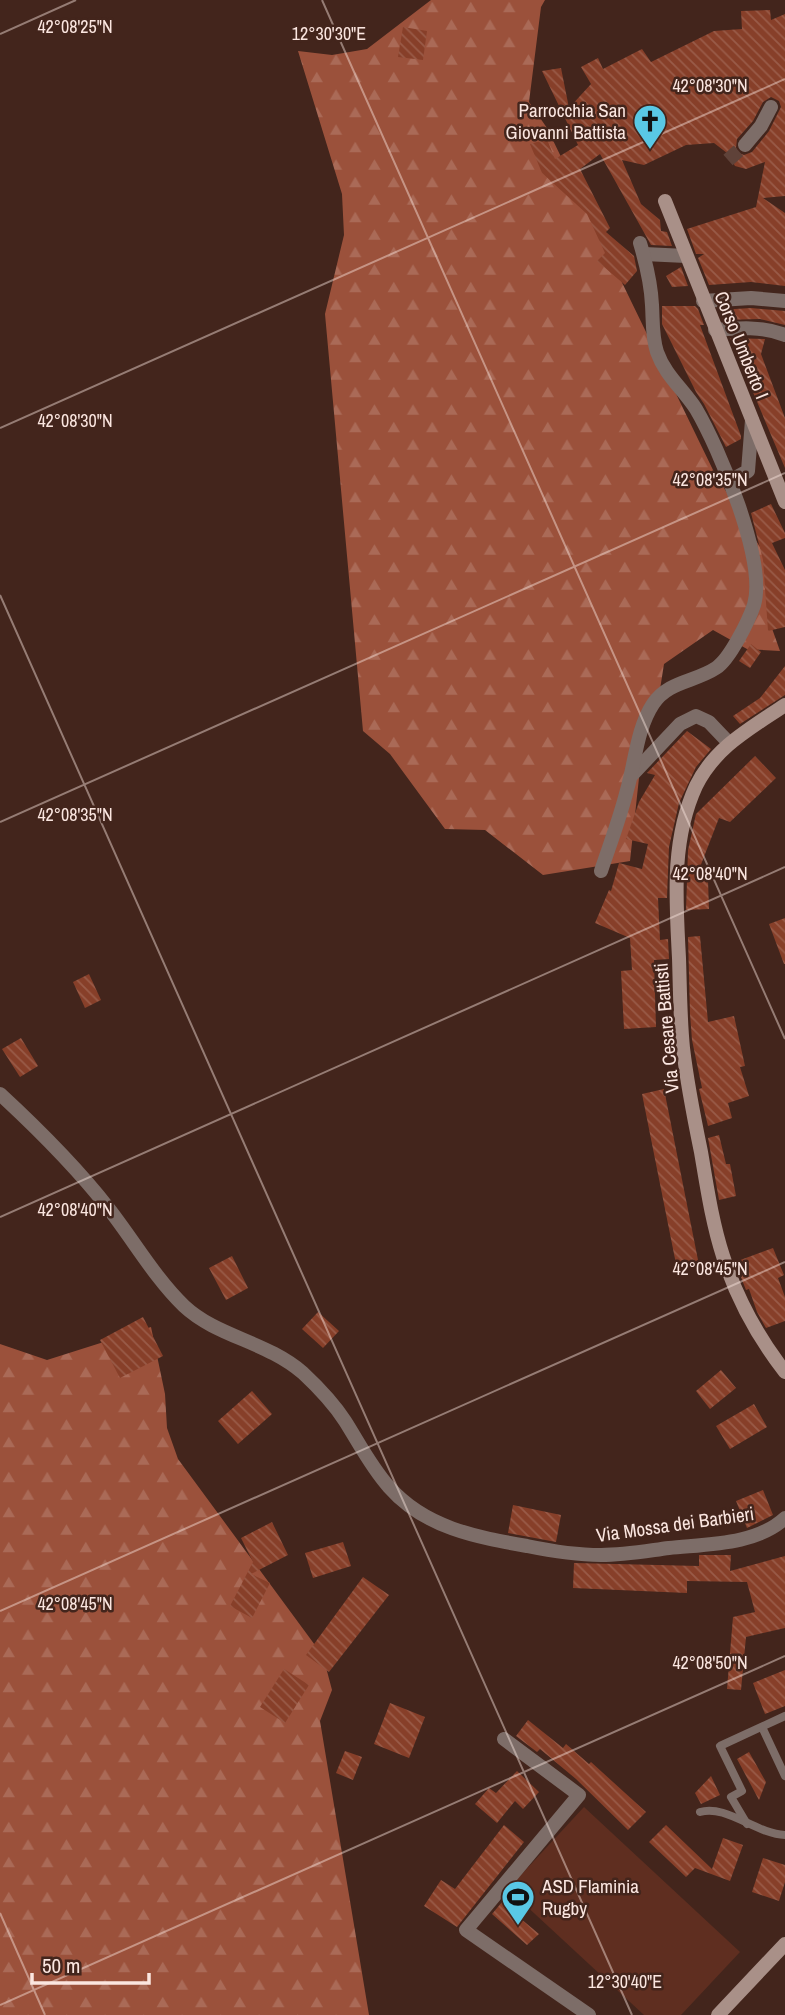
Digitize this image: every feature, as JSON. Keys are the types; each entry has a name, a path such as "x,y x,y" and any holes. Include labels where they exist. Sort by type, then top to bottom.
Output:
{"street":[{"path":"745,145 761,126 771,107"},
{"name":"Corso Umberto I","path":"665,201 785,502"},
{"path":"601,871 631,776 645,719 654,702 669,688 707,673 721,664 753,606 756,590 754,560 728,482 698,414 658,356 653,335 650,287 642,248 686,256"},
{"path":"704,302 751,298 785,301"},
{"path":"715,330 742,328 775,331 785,335"},
{"path":"728,482 748,471 751,420"},
{"name":"Via Cesare Battisti","path":"785,705 729,743 697,784 687,807 680,838 676,897 683,1048 711,1209 724,1258 749,1318 785,1372"},
{"path":"631,776 680,724 695,716 709,722 729,743"},
{"name":"Via Mossa dei Barbieri","path":"0,1094 41,1133 100,1198 181,1303 203,1321 280,1356 305,1375 340,1414 383,1481 426,1518 458,1531 495,1541 562,1552 602,1555 742,1539 770,1530 785,1518"},
{"path":"504,1739 579,1795 466,1930 589,2015"},
{"path":"718,2015 785,1944"}],"lane":[{"path":"747,1824 731,1797 742,1791 720,1746 785,1716"},
{"path":"762,1727 785,1776"},
{"path":"700,1812 718,1810 769,1833 785,1835"}],"green space":[{"path":"431,0 545,0 541,7 529,102 547,128 713,470 782,583 769,620 780,651 747,649 713,630 664,664 658,702 643,741 630,861 543,875 485,830 445,829 390,754 363,731 325,314 344,235 342,194 298,51 332,55 367,49"},
{"path":"151,1327 165,1394 167,1428 178,1459 323,1656 332,1690 320,1721 369,2015 0,2015 0,1344 47,1360"}],"shaded area":[{"path":"584,1807 740,1952 681,2015 644,2015 508,1889"}],"building":[{"path":"770,10 771,20 785,14 785,196 763,198 785,213 785,286 751,282 709,285 698,258 704,254 696,254 687,229 756,207 765,162 746,169 735,166 727,153 714,143 686,145 644,165 622,160 641,204 660,220 661,231 667,232 672,246 651,245 600,154 580,169 610,228 606,232 634,256 637,271 625,285 597,261 605,253 587,214 542,173 530,144 547,139 555,159 578,145 542,71 561,68 569,108 591,84 581,67 598,58 603,69 642,49 651,62 714,31 742,29 741,11","holes":["771,97 779,101 781,107 769,131 752,152 744,155 739,153 736,148 737,139 753,121 763,102"]},
{"path":"403,27 427,31 423,60 398,57"},
{"path":"681,267 688,286 672,287 666,276"},
{"path":"662,306 695,306 698,309 704,325 700,325 741,436 741,439 726,447 662,324"},
{"path":"751,308 785,311 785,325 760,319 723,320 719,310"},
{"path":"730,338 765,339 761,354 785,418 785,468"},
{"path":"771,504 785,533 785,538 772,543 785,570 785,627 768,631 763,560 751,513"},
{"path":"751,644 761,652 750,668 739,661"},
{"path":"785,666 785,695 740,724 733,716 760,698"},
{"path":"687,731 711,749 696,767 679,803 669,847 667,898 658,898 660,940 668,939 669,959 654,960 656,1027 624,1029 621,971 632,970 630,938 595,923 609,890 611,891 619,863 642,869 648,844 626,839 639,802 655,775 647,773"},
{"path":"755,756 776,778 730,822 719,818 695,880 708,880 709,909 686,910 688,850 696,814"},
{"path":"785,918 785,964 784,964 769,924"},
{"path":"700,936 708,1022 734,1016 745,1066 740,1067 749,1096 728,1103 732,1118 708,1126 699,1089 702,1088 692,1040 690,1014 688,937"},
{"path":"89,974 101,1000 85,1008 73,982"},
{"path":"21,1038 38,1066 20,1077 2,1049"},
{"path":"664,1089 699,1265 677,1269 642,1094"},
{"path":"719,1135 726,1164 730,1164 736,1196 719,1200 708,1138"},
{"path":"773,1248 784,1275 778,1278 785,1297 785,1321 766,1328 735,1262"},
{"path":"232,1256 248,1288 226,1300 209,1268"},
{"path":"318,1312 339,1331 323,1348 302,1329"},
{"path":"143,1317 163,1356 120,1378 100,1340"},
{"path":"721,1370 736,1388 710,1409 696,1391"},
{"path":"252,1391 272,1414 238,1444 218,1421"},
{"path":"754,1404 767,1427 730,1449 716,1426"},
{"path":"763,1490 773,1515 747,1528 736,1501"},
{"path":"513,1505 561,1515 556,1542 508,1533"},
{"path":"272,1522 288,1555 251,1574 270,1583 252,1618 230,1606 253,1562 241,1538"},
{"path":"343,1542 351,1566 313,1578 305,1553"},
{"path":"699,1555 731,1555 730,1571 785,1556 785,1628 746,1637 741,1690 727,1689 733,1617 755,1612 747,1582 687,1581 687,1593 573,1588 574,1563 699,1566"},
{"path":"363,1577 389,1595 329,1672 306,1655"},
{"path":"284,1669 309,1685 285,1723 260,1707"},
{"path":"785,1670 785,1706 765,1714 753,1683"},
{"path":"390,1703 425,1717 409,1758 374,1744"},
{"path":"528,1720 563,1748 566,1744 589,1764 591,1762 646,1812 628,1830 576,1779 540,1749 537,1752 516,1736"},
{"path":"345,1751 362,1757 353,1780 336,1773"},
{"path":"749,1752 766,1782 759,1800 737,1759"},
{"path":"517,1771 539,1792 523,1809 515,1801 497,1823 475,1804 489,1788 496,1793"},
{"path":"711,1776 720,1795 701,1804 695,1793"},
{"path":"504,1825 524,1842 457,1927 424,1906 441,1880 455,1889"},
{"path":"666,1825 712,1869 723,1838 743,1845 730,1881 695,1868 686,1877 649,1842"},
{"path":"763,1858 785,1865 785,1882 779,1901 752,1892"},
{"path":"507,1896 514,1903 508,1908 539,1934 527,1945 492,1914"}],"tunnel":[{"path":"728,160 745,145"}],"place":[{"name":"Parrocchia San Giovanni Battista","path":"650,151"},
{"name":"ASD Flaminia Rugby","path":"518,1927"}]}
